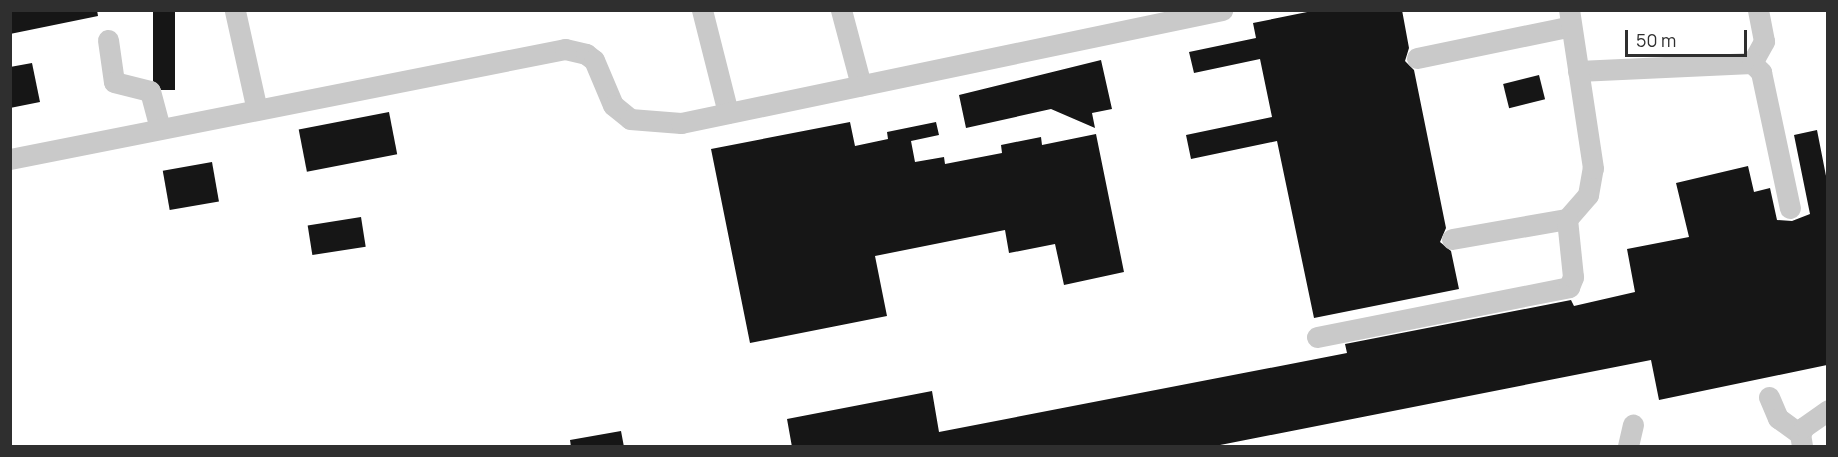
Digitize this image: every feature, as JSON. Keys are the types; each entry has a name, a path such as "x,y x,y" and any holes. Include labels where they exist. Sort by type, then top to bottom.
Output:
{"lane":[{"path":"235,10 257,110"},
{"path":"702,10 728,113"},
{"path":"841,10 861,85"},
{"path":"10,159 565,49 586,54 594,60 613,105 630,119 681,123 1222,10"},
{"path":"1752,63 1764,41 1758,10"},
{"path":"1417,58 1570,18 1593,168 1588,195 1567,219 1452,239"},
{"path":"108,40 114,82 150,91 160,129"},
{"path":"1578,71 1752,63 1761,72 1790,208"},
{"path":"1317,337 1569,287 1573,277 1567,219"},
{"path":"1768,397 1778,418 1801,441 1810,419 1827,410"},
{"path":"1628,447 1633,424"}],"building":[{"path":"10,10 97,10 98,16 10,34"},
{"path":"153,10 175,10 175,90 153,90"},
{"path":"1317,10 1402,10 1409,48 1405,61 1414,70 1446,228 1440,242 1451,251 1459,289 1314,318 1277,141 1191,159 1186,135 1272,117 1260,59 1194,73 1189,52 1256,38 1253,23"},
{"path":"1101,60 1112,109 1092,113 1095,128 1051,109 966,128 959,95"},
{"path":"32,63 40,102 10,108 10,67"},
{"path":"1539,75 1545,99 1509,108 1503,84"},
{"path":"389,112 397,154 307,172 299,130"},
{"path":"850,122 855,146 888,139 887,132 936,122 939,135 911,141 915,162 944,157 945,164 1002,153 1001,145 1041,137 1042,145 1096,134 1124,272 1064,285 1055,244 1009,253 1005,230 875,256 887,316 750,343 711,149"},
{"path":"1817,130 1827,181 1827,365 1659,400 1651,360 1210,447 792,447 787,419 932,391 939,432 1347,353 1345,344 1571,300 1574,306 1635,292 1627,249 1689,237 1676,183 1748,166 1754,192 1770,188 1777,220 1792,221 1810,214 1794,135"},
{"path":"212,162 219,201 170,210 163,171"},
{"path":"361,217 366,247 312,255 308,225"},
{"path":"621,431 624,447 571,447 570,440"}]}
